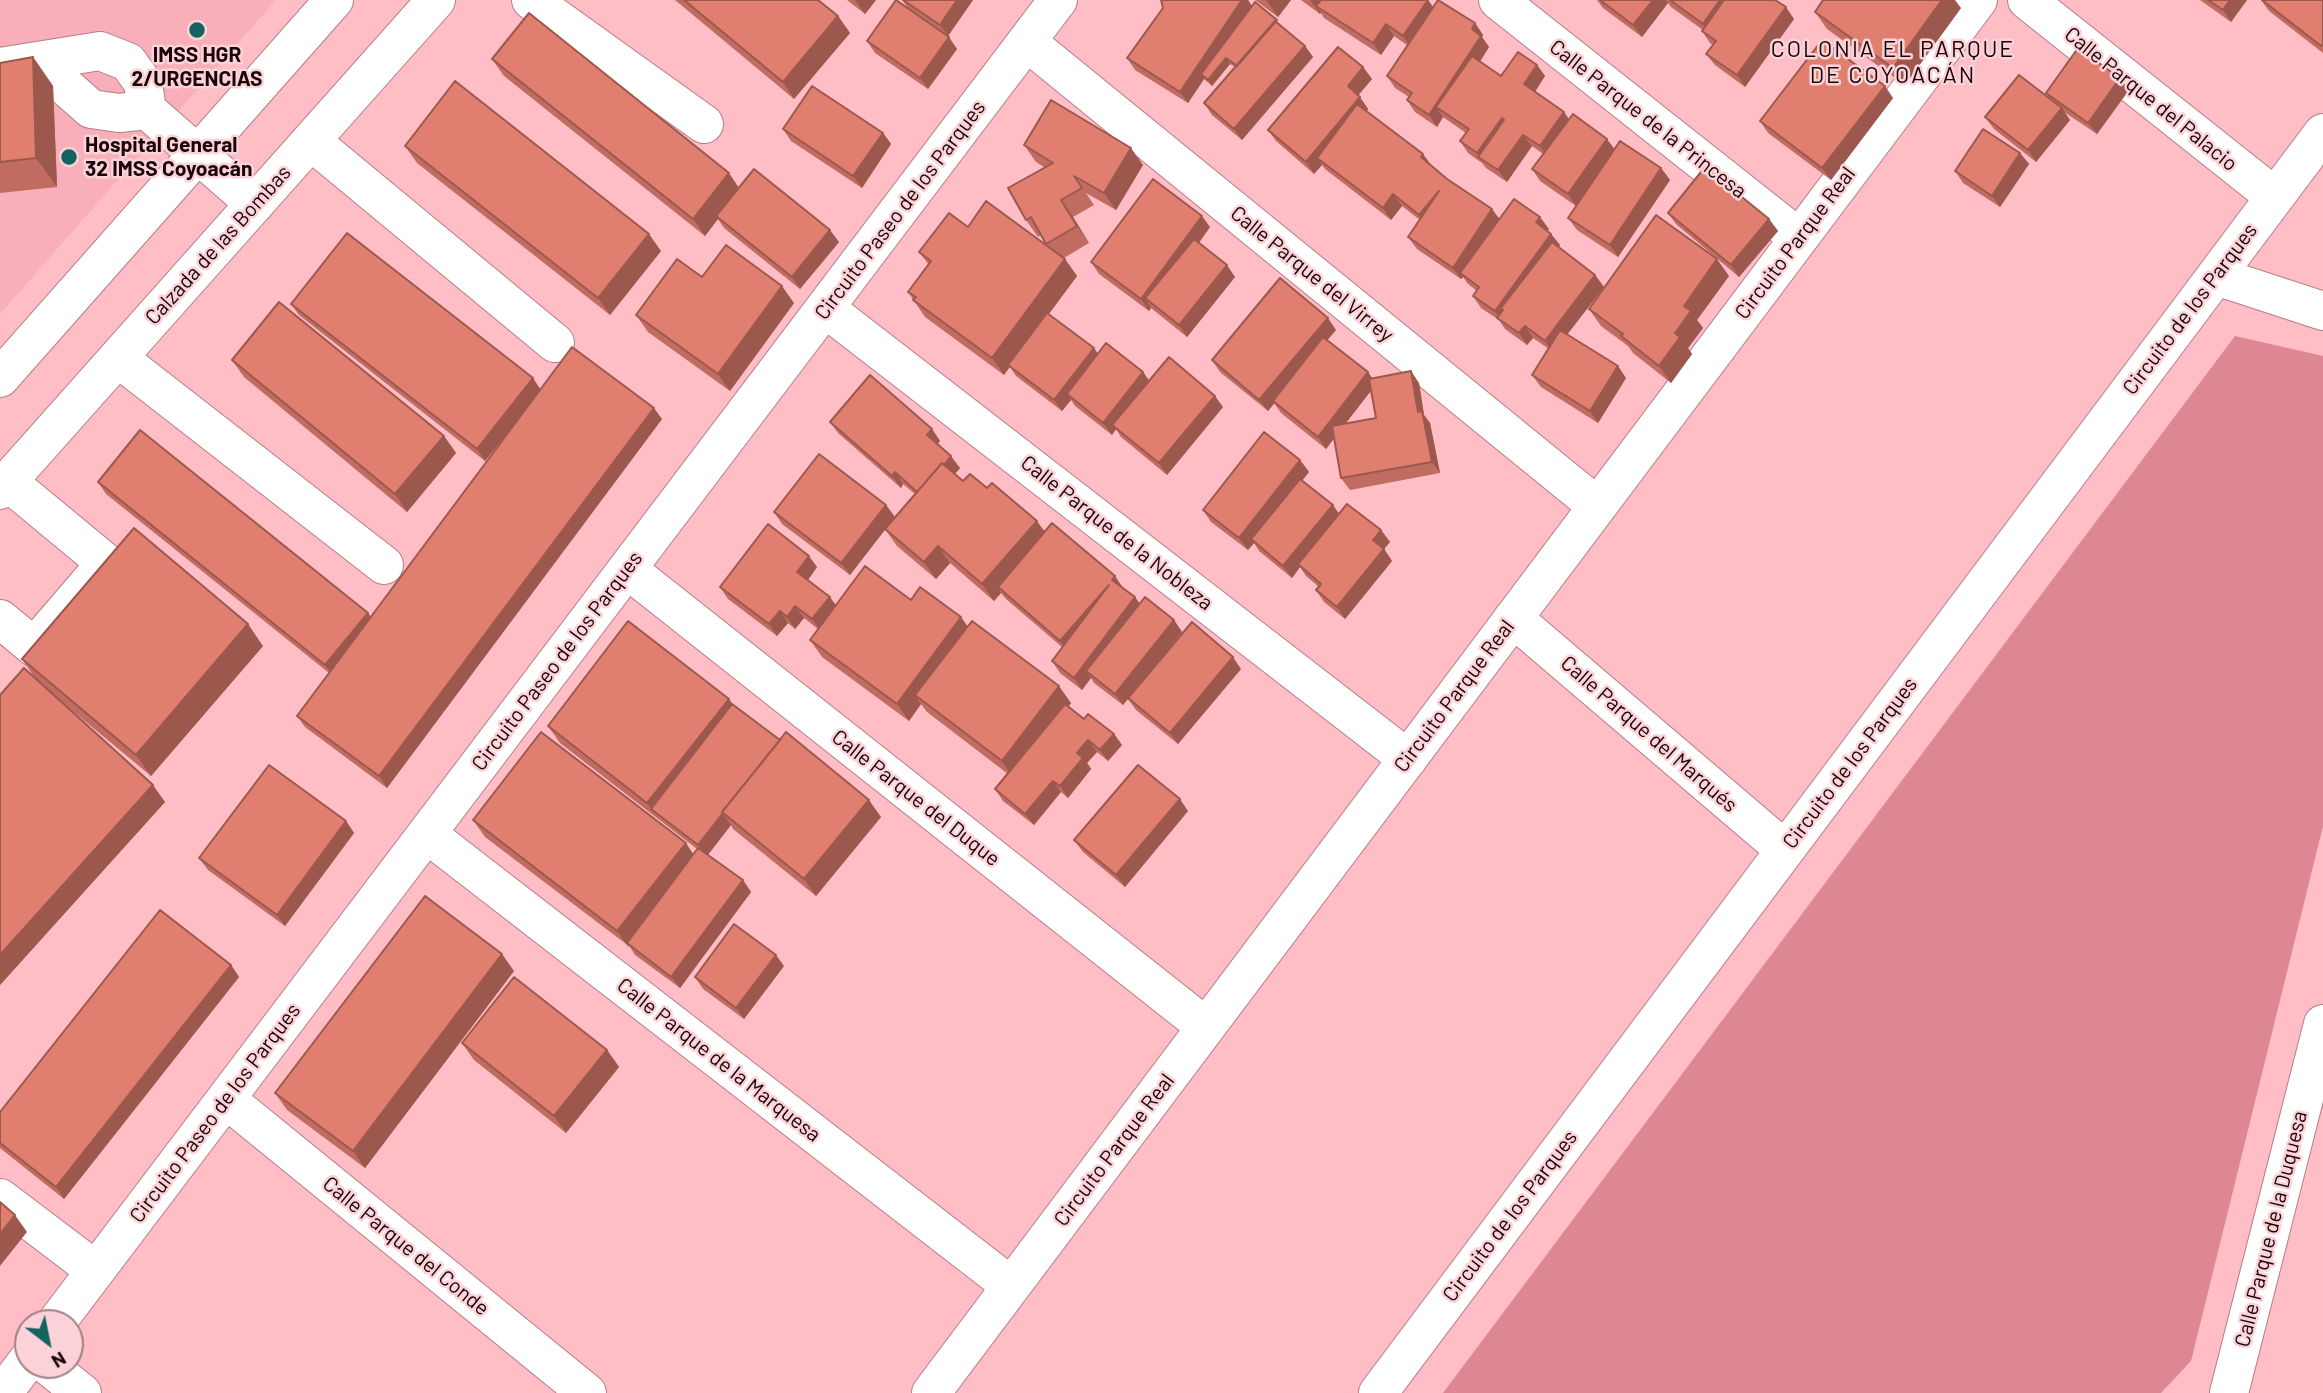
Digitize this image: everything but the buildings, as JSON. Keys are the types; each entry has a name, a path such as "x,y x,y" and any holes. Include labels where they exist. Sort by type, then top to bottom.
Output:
{"street":[{"path":"0,378 334,0"},
{"name":"Calzada de las Bombas","path":"4,486 436,0"},
{"path":"531,0 704,124"},
{"name":"Circuito Paseo de los Parques","path":"66,1309 1058,0"},
{"name":"Calle Parque de la Princesa","path":"1498,0 1799,238"},
{"name":"Circuito Parque Real","path":"931,1393 1978,0"},
{"name":"Calle Parque del Palacio","path":"2027,0 2275,197"},
{"name":"Calle Parque del Virrey","path":"1027,42 1597,506"},
{"path":"0,67 100,51 128,62 143,83 147,110 255,204"},
{"path":"38,62 91,109 118,113 147,110"},
{"name":"Circuito de los Parques","path":"1378,1393 2323,133"},
{"path":"311,141 555,342"},
{"path":"2216,275 2323,311"},
{"name":"Calle Parque de la Nobleza","path":"825,308 1408,759"},
{"path":"118,358 384,565"},
{"path":"0,619 34,647 106,563 4,486"},
{"name":"Calle Parque del Duque","path":"627,569 1206,1027"},
{"name":"Calle Parque del Marqués","path":"1513,618 1785,850"},
{"name":"Calle Parque de la Marquesa","path":"427,834 1011,1286"},
{"name":"Calle Parque de la Duquesa","path":"2230,1393 2323,1024"},
{"name":"Calle Parque del Conde","path":"226,1099 587,1393"},
{"path":"0,1198 95,1270"},
{"path":"3,1393 14,1378"},
{"path":"64,1379 82,1393"}],"shaded area":[{"name":"Hospital General 32 IMSS Coyoacán","path":"0,0 276,0 0,314"},
{"path":"2235,336 2323,356 2323,826 2191,1361 2161,1393 1443,1393"}],"place":[{"name":"IMSS HGR 2/URGENCIAS","path":"197,30"},
{"name":"Hospital General 32 IMSS Coyoacán","path":"69,157"}],"district":[{"name":"COLONIA EL PARQUE DE COYOACÁN","path":"1893,62"}]}
